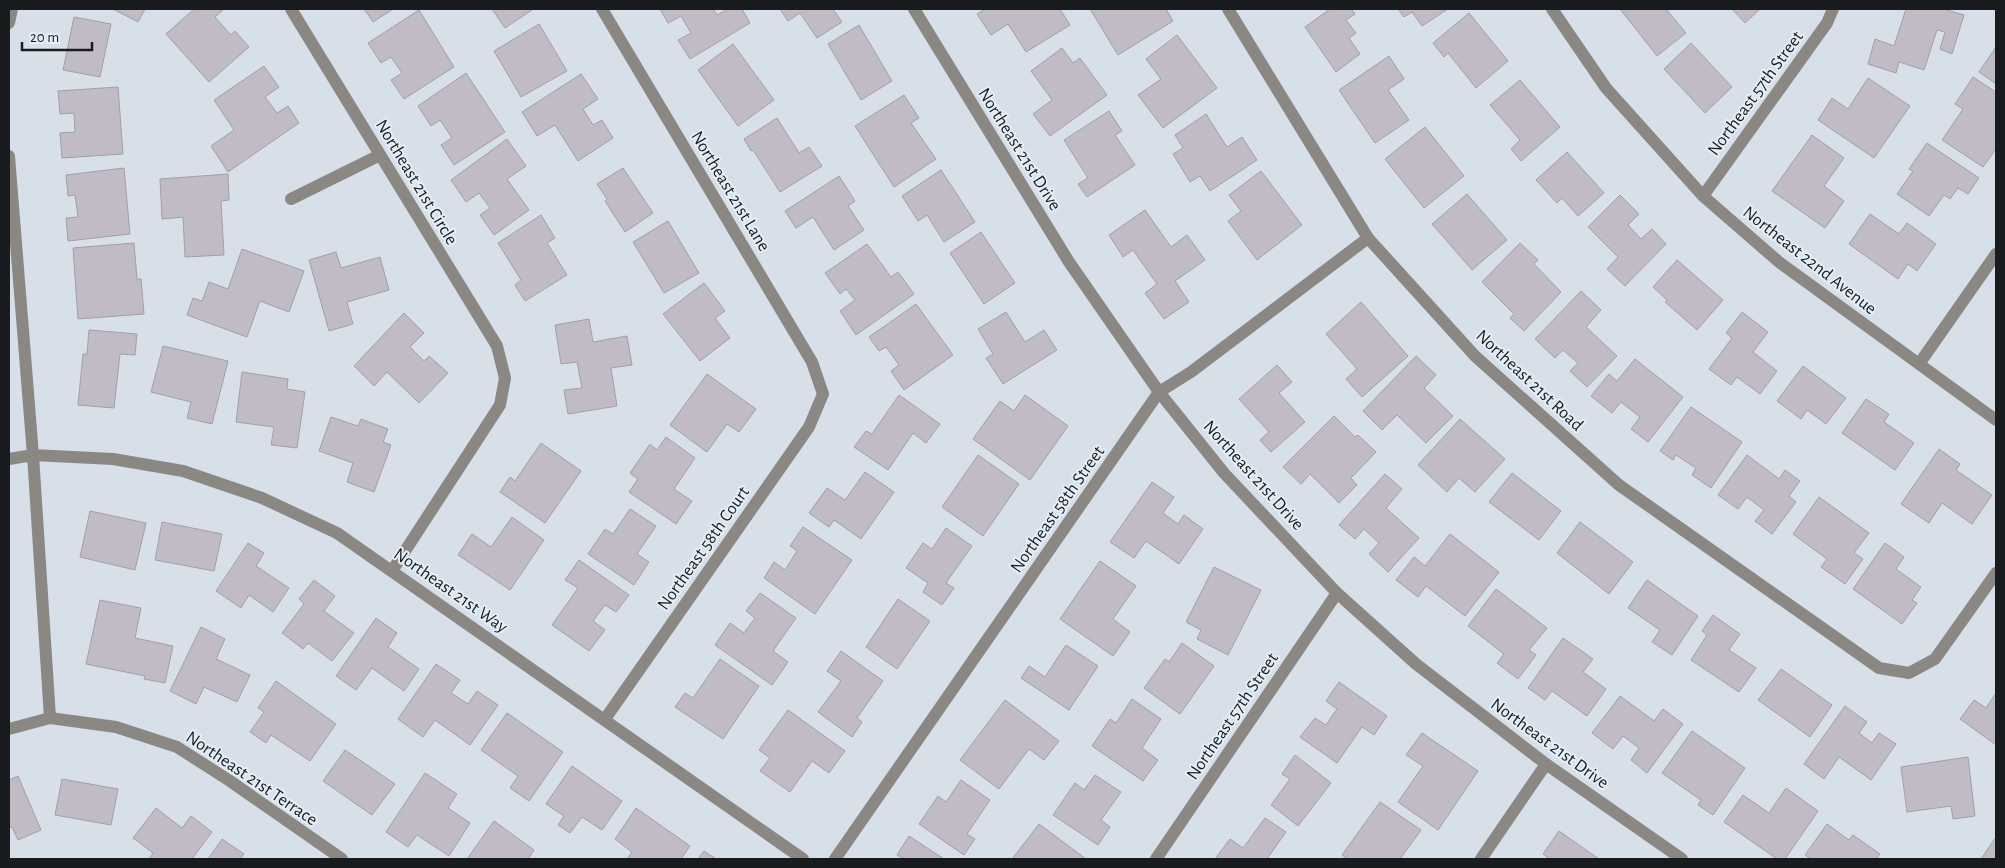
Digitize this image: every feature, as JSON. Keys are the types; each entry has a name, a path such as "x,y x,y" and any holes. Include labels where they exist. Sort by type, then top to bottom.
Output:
{"street":[{"path":"9,23 12,9"},
{"name":"Northeast 21st Circle","path":"291,9 497,346 505,378 500,405 392,571"},
{"name":"Northeast 21st Lane","path":"602,9 812,362 822,394"},
{"name":"Northeast 21st Drive","path":"914,9 1070,262 1159,392 1224,473 1337,593 1416,664 1546,764 1682,859"},
{"name":"Northeast 21st Road","path":"1228,9 1368,238 1475,356 1619,486 1879,668 1909,673 1935,659 1996,573"},
{"name":"Northeast 22nd Avenue","path":"1552,9 1606,88 1703,196 1779,262 1996,420"},
{"name":"Northeast 57th Street","path":"1703,196 1827,23 1833,9"},
{"path":"292,199 380,155"},
{"path":"9,156 10,188 33,455 50,718 9,729"},
{"name":"Northeast 58th Street","path":"835,859 1159,392 1191,372 1368,238"},
{"path":"1919,364 1996,254"},
{"name":"Northeast 58th Court","path":"605,719 809,427 822,394"},
{"name":"Northeast 21st Way","path":"9,459 33,455 112,459 183,471 262,498 337,533 804,859"},
{"name":"Northeast 57th Street","path":"1156,859 1337,593"},
{"name":"Northeast 21st Terrace","path":"50,718 116,727 177,747 230,781 342,859"},
{"path":"1481,859 1546,764"}],"building":[{"path":"113,9 145,9 138,22"},
{"path":"194,9 224,9 215,17 231,35 235,31 249,47 209,82 166,34"},
{"path":"364,9 393,9 373,22"},
{"path":"492,9 531,9 532,10 505,28"},
{"path":"660,9 713,9 717,15 728,9 742,9 750,23 690,59 678,40 691,33 681,16 668,23"},
{"path":"780,9 833,9 842,22 817,38 800,13 788,21"},
{"path":"985,9 1060,9 1070,25 1026,52 1008,24 991,35 977,14"},
{"path":"1090,9 1166,9 1173,21 1118,55"},
{"path":"1330,9 1351,9 1355,14 1346,20 1356,33 1349,38 1360,54 1336,72 1305,27"},
{"path":"1398,9 1448,9 1422,26 1412,12 1404,17"},
{"path":"1620,9 1666,9 1686,33 1657,56"},
{"path":"1732,9 1760,9 1745,23"},
{"path":"1906,9 1944,9 1964,15 1952,54 1940,49 1945,32 1937,30 1924,70 1899,62 1896,73 1868,64 1875,39 1894,46"},
{"path":"419,10 454,67 404,99 391,80 402,73 391,57 381,63 368,43"},
{"path":"1469,13 1508,61 1476,88 1448,53 1444,57 1433,43"},
{"path":"74,17 111,24 100,77 63,70"},
{"path":"539,24 567,71 521,97 494,51"},
{"path":"859,25 892,81 861,100 828,44"},
{"path":"1177,35 1217,88 1163,128 1138,95 1161,79 1146,59"},
{"path":"1691,43 1732,87 1705,113 1664,69"},
{"path":"733,44 774,100 738,126 698,70"},
{"path":"1996,47 1996,84 1979,72"},
{"path":"1062,48 1073,63 1080,58 1107,95 1050,136 1033,114 1052,100 1031,71"},
{"path":"1389,56 1404,79 1388,90 1409,120 1375,143 1339,90"},
{"path":"264,66 279,87 265,97 277,113 288,106 299,123 228,172 211,146 234,130 214,100"},
{"path":"466,73 505,132 454,165 441,145 452,138 440,120 431,126 418,106"},
{"path":"581,74 598,99 583,109 593,125 602,120 613,138 578,161 555,125 537,136 522,112"},
{"path":"1973,77 1996,92 1996,149 1983,167 1942,140 1963,109 1955,104"},
{"path":"1868,78 1910,106 1874,158 1818,120 1832,98 1848,109"},
{"path":"1520,80 1560,127 1521,161 1511,149 1520,140 1490,105"},
{"path":"118,87 123,154 62,158 60,133 75,132 74,113 60,114 58,91"},
{"path":"904,95 919,118 911,123 936,159 894,187 855,126"},
{"path":"1109,111 1122,131 1115,135 1135,165 1087,197 1078,184 1088,178 1064,140"},
{"path":"1206,114 1227,147 1242,137 1257,160 1210,191 1200,176 1190,182 1173,154 1183,148 1175,135"},
{"path":"777,118 799,153 809,147 822,166 780,192 744,139"},
{"path":"1425,127 1464,176 1424,208 1385,159"},
{"path":"1812,135 1844,158 1824,186 1844,201 1825,228 1772,191"},
{"path":"507,139 526,166 507,179 529,210 494,235 480,215 490,208 479,193 466,202 451,180"},
{"path":"1927,143 1979,178 1968,194 1958,188 1950,199 1944,195 1929,216 1897,194 1913,171 1909,169"},
{"path":"1567,152 1604,193 1578,216 1562,198 1557,203 1536,180"},
{"path":"124,168 130,234 68,241 66,218 78,217 75,195 68,196 66,175"},
{"path":"623,168 653,213 625,232 605,201 607,199 597,184"},
{"path":"941,170 975,222 944,242 927,215 918,221 902,196"},
{"path":"1261,171 1302,225 1257,260 1228,221 1241,211 1229,195"},
{"path":"228,174 229,200 221,201 224,255 185,257 183,217 162,219 160,179"},
{"path":"839,176 855,201 848,206 864,230 834,250 813,217 796,228 785,211"},
{"path":"1467,194 1507,240 1472,270 1432,224"},
{"path":"1620,195 1639,214 1628,225 1641,239 1652,229 1666,244 1625,286 1607,269 1618,257 1588,227"},
{"path":"1145,210 1171,247 1187,235 1205,260 1175,281 1189,302 1164,319 1145,293 1157,284 1133,250 1123,257 1109,235"},
{"path":"1870,214 1899,234 1907,223 1936,244 1917,271 1908,264 1898,279 1849,244"},
{"path":"541,215 555,238 547,243 567,275 525,301 515,285 521,280 498,243"},
{"path":"668,221 699,273 664,293 633,242"},
{"path":"981,232 1015,283 984,304 950,253"},
{"path":"134,243 137,279 141,279 144,314 78,319 73,248"},
{"path":"1520,243 1538,260 1534,264 1561,292 1524,331 1510,318 1514,314 1482,282"},
{"path":"867,244 891,277 898,272 914,294 856,335 840,311 855,300 846,289 840,294 825,273"},
{"path":"242,249 304,271 289,312 260,301 247,337 187,315 193,298 202,301 209,282 228,289"},
{"path":"336,252 341,268 380,257 389,290 347,302 353,324 329,331 309,260"},
{"path":"1677,260 1723,300 1697,330 1665,302 1667,300 1653,287"},
{"path":"704,283 725,311 715,318 730,338 700,361 663,314"},
{"path":"1581,291 1601,310 1586,327 1617,356 1587,387 1570,371 1578,363 1563,350 1555,358 1535,339"},
{"path":"1361,302 1408,356 1362,397 1346,379 1357,369 1326,334"},
{"path":"916,304 953,355 904,390 891,371 899,365 886,347 879,351 869,337"},
{"path":"1006,312 1025,342 1044,330 1057,350 1003,384 986,358 993,354 978,329"},
{"path":"1742,312 1768,332 1753,352 1777,371 1760,394 1737,377 1731,385 1709,369 1732,338 1726,333"},
{"path":"404,313 424,333 410,347 424,361 429,356 448,373 419,403 387,372 374,386 354,366"},
{"path":"589,319 593,342 627,336 632,365 611,368 617,406 568,414 564,390 582,388 577,362 561,364 555,325"},
{"path":"89,330 137,334 135,355 120,354 114,408 78,405 83,354 87,354"},
{"path":"163,346 228,361 212,424 187,418 191,402 151,392"},
{"path":"1416,356 1436,375 1424,388 1453,416 1426,443 1397,415 1382,430 1363,411"},
{"path":"1635,359 1683,397 1648,442 1631,429 1640,417 1621,402 1612,413 1591,396 1609,374 1617,381"},
{"path":"1277,365 1292,382 1279,393 1305,422 1271,452 1260,440 1269,432 1239,399"},
{"path":"1803,366 1846,398 1826,424 1807,410 1801,419 1777,401"},
{"path":"242,372 288,379 287,389 305,392 297,448 271,445 274,427 236,422"},
{"path":"707,374 756,409 739,432 727,424 707,452 670,425"},
{"path":"899,395 940,424 926,443 913,433 888,470 854,447 866,431 872,434"},
{"path":"1025,395 1068,426 1030,480 973,439 1000,401 1014,411"},
{"path":"1866,399 1889,414 1884,422 1914,443 1895,470 1842,433"},
{"path":"1691,407 1742,442 1711,488 1692,475 1696,468 1676,455 1673,460 1660,451"},
{"path":"1334,416 1355,437 1358,435 1376,452 1351,478 1357,485 1339,503 1310,474 1301,484 1283,467"},
{"path":"331,417 358,426 361,419 388,429 383,442 391,445 374,492 347,482 353,463 319,451"},
{"path":"1460,419 1505,459 1475,492 1459,478 1447,492 1418,465"},
{"path":"666,437 695,458 674,489 692,501 676,524 629,492 638,479 630,473 650,444 657,450"},
{"path":"541,443 581,471 545,523 500,492 510,477 515,481"},
{"path":"1939,449 1960,464 1956,470 1992,495 1972,524 1942,503 1929,523 1901,504"},
{"path":"978,455 1019,484 983,536 942,507"},
{"path":"1747,455 1779,479 1785,470 1800,481 1789,496 1796,502 1772,534 1755,521 1764,510 1747,497 1738,509 1718,495"},
{"path":"865,472 894,492 861,539 834,520 829,527 809,513 827,488 845,500"},
{"path":"1512,473 1561,511 1539,540 1489,502"},
{"path":"1385,474 1402,489 1386,508 1419,538 1388,572 1369,554 1379,543 1364,529 1355,539 1339,525"},
{"path":"1152,482 1174,497 1163,513 1178,524 1184,515 1203,529 1179,564 1146,541 1134,558 1110,542"},
{"path":"1819,497 1869,533 1854,553 1863,559 1845,584 1821,567 1827,559 1793,534"},
{"path":"630,509 656,526 637,554 649,562 634,585 588,554 605,529 613,534"},
{"path":"90,511 146,523 135,570 80,557"},
{"path":"512,517 544,540 510,590 458,555 472,534 491,547"},
{"path":"162,522 222,534 214,571 155,560"},
{"path":"1580,522 1633,562 1609,594 1557,553"},
{"path":"803,527 852,560 815,614 764,578 774,562 785,570 797,551 790,546"},
{"path":"946,528 972,546 946,583 954,588 942,605 923,592 928,583 906,568 923,543 932,549"},
{"path":"1450,534 1499,572 1465,616 1426,586 1418,597 1396,580 1414,557 1425,566"},
{"path":"248,543 264,553 256,566 289,588 273,612 249,595 241,608 216,591"},
{"path":"1885,543 1904,557 1896,569 1921,587 1912,600 1917,603 1902,624 1853,589"},
{"path":"579,560 629,595 616,612 605,605 593,621 605,630 589,651 552,625 578,588 565,580"},
{"path":"1100,561 1136,586 1113,619 1130,632 1113,656 1060,619"},
{"path":"1214,567 1261,590 1228,655 1197,639 1201,630 1186,622"},
{"path":"314,580 335,596 324,611 354,633 332,661 308,643 303,649 282,633 304,604 299,599"},
{"path":"1647,580 1698,616 1672,655 1652,642 1660,630 1628,608"},
{"path":"1496,589 1547,628 1529,650 1536,655 1518,679 1497,663 1504,654 1468,626"},
{"path":"760,593 796,618 773,651 788,662 772,685 715,645 730,623 744,633 755,618 746,611"},
{"path":"898,599 930,621 897,669 866,647"},
{"path":"100,600 141,608 135,638 173,646 165,683 144,679 145,676 86,664"},
{"path":"1713,615 1740,634 1729,650 1756,668 1739,692 1691,660 1707,635 1702,631"},
{"path":"376,618 397,633 388,647 419,669 404,691 372,668 356,690 336,676"},
{"path":"201,627 225,639 216,659 250,675 237,702 204,687 196,704 170,691"},
{"path":"1563,638 1593,659 1583,672 1606,689 1587,716 1552,691 1545,700 1528,688"},
{"path":"1182,643 1214,666 1180,714 1144,688 1165,659 1169,662"},
{"path":"1066,645 1098,666 1069,710 1021,678 1029,666 1045,677"},
{"path":"841,651 883,681 857,718 862,722 852,737 818,712 841,681 827,671"},
{"path":"720,659 759,686 723,739 675,707 685,693 693,698"},
{"path":"436,664 460,680 451,693 468,704 477,691 498,705 470,745 435,720 423,737 398,719"},
{"path":"1781,669 1832,705 1810,737 1758,700"},
{"path":"276,681 336,724 310,761 271,735 266,743 250,732 264,712 258,708"},
{"path":"1339,682 1387,716 1374,735 1362,727 1337,763 1300,737 1315,718 1326,725 1337,709 1326,701"},
{"path":"1996,693 1996,745 1960,719 1974,700 1986,708"},
{"path":"1620,696 1654,721 1663,709 1683,724 1647,773 1631,760 1639,748 1623,736 1613,749 1592,733"},
{"path":"1132,699 1161,719 1142,748 1158,760 1143,781 1092,746 1110,719 1116,723"},
{"path":"1005,700 1059,741 1044,760 1029,749 999,789 960,760"},
{"path":"1845,706 1867,722 1859,733 1872,743 1879,733 1896,744 1871,780 1839,757 1824,779 1804,764"},
{"path":"788,710 845,751 829,773 812,761 790,792 760,771 770,758 759,750"},
{"path":"507,713 563,752 529,801 510,788 518,776 481,750"},
{"path":"1692,731 1745,768 1713,815 1698,805 1701,800 1662,773"},
{"path":"1422,733 1478,771 1438,830 1398,802 1423,766 1406,755"},
{"path":"345,750 395,784 372,815 323,781"},
{"path":"1295,755 1331,783 1298,826 1271,805 1290,779 1282,774"},
{"path":"1968,757 1975,816 1953,819 1951,806 1907,812 1901,767"},
{"path":"572,766 622,801 602,830 582,817 570,833 558,825 564,816 546,804"},
{"path":"425,773 457,794 448,808 470,823 449,856 417,835 408,847 386,832"},
{"path":"1095,775 1121,792 1101,820 1110,827 1098,845 1053,815 1075,783 1084,790"},
{"path":"18,776 41,830 18,840 12,827 9,828 9,780"},
{"path":"62,779 118,789 111,825 55,815"},
{"path":"961,780 990,800 967,834 975,839 964,855 919,824 938,796 946,802"},
{"path":"1786,788 1818,811 1785,859 1777,859 1724,822 1743,795 1769,813"},
{"path":"1380,802 1421,830 1400,859 1348,859 1342,855"},
{"path":"156,808 182,828 191,816 212,832 192,859 149,859 153,853 133,838"},
{"path":"636,808 690,846 681,859 627,859 632,852 615,839"},
{"path":"1265,818 1286,832 1267,859 1215,859 1230,839 1243,848"},
{"path":"494,821 534,850 528,859 467,859"},
{"path":"1039,824 1086,859 1012,859"},
{"path":"1827,824 1849,840 1853,835 1880,854 1876,859 1811,859 1805,855"},
{"path":"1559,831 1599,859 1550,859 1543,854"},
{"path":"909,836 944,859 904,859 897,855"},
{"path":"1996,837 1996,859 1981,859"},
{"path":"222,839 244,854 240,859 208,859"},
{"path":"704,851 716,859 698,859"}]}
